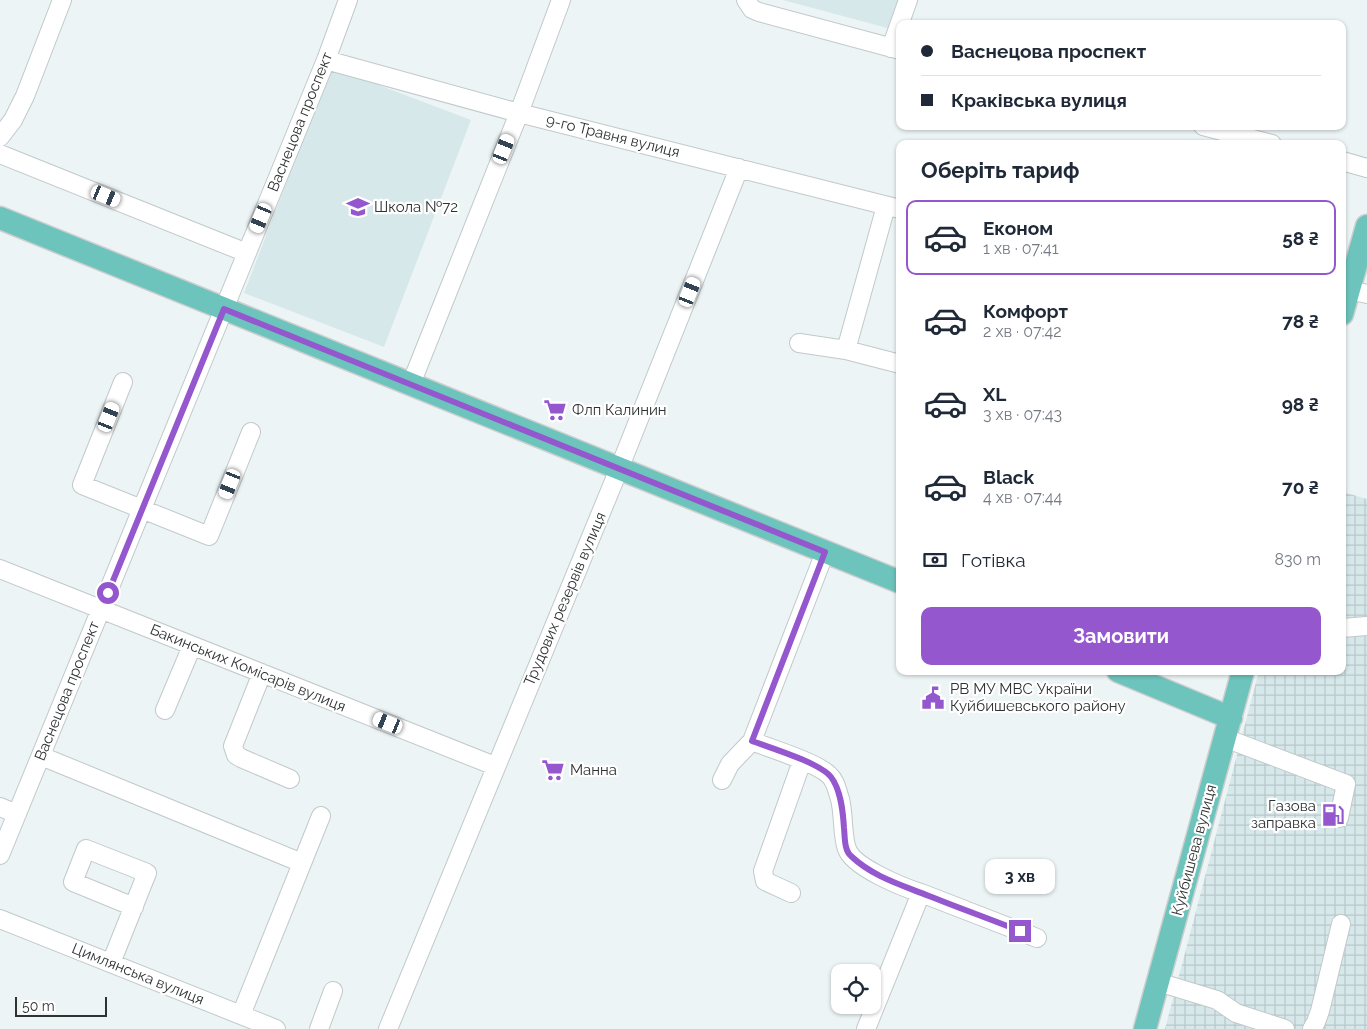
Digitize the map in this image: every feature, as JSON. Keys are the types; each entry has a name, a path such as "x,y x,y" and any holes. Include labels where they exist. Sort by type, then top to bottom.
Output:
{"main road":[{"path":"0,218 896,580"},
{"path":"1346,308 1358,292 1367,226"},
{"path":"1126,675 1228,728"},
{"name":"Куйбишева вулиця","path":"1145,1029 1242,675"}],"street":[{"path":"0,138 13,120 25,96 62,0"},
{"name":"Васнецова проспект","path":"0,855 326,60 348,0"},
{"path":"411,384 519,112 561,0"},
{"path":"746,0 752,9 759,12 896,49"},
{"path":"903,20 908,0"},
{"name":"9-го Травня вулиця","path":"326,60 519,112 893,207"},
{"path":"1218,130 1257,140"},
{"path":"0,154 247,253"},
{"path":"1346,163 1367,168"},
{"name":"Трудових резервів вулиця","path":"388,1029 619,469 739,168"},
{"path":"846,350 893,207"},
{"path":"799,342 846,350 896,363"},
{"path":"123,382 82,486 209,536 251,432"},
{"path":"722,780 730,764 752,741 825,552"},
{"name":"Бакинських Комісарів вулиця","path":"0,569 496,766"},
{"path":"1346,628 1367,626"},
{"path":"165,710 192,646"},
{"path":"262,673 233,746 234,751 241,758 290,779"},
{"path":"1228,728 1346,784 1339,818"},
{"path":"752,741 822,769 830,776 835,784 843,816 846,846 849,855 882,877 901,886 921,892 1037,938"},
{"path":"40,756 302,863"},
{"path":"791,893 765,881 763,871 802,761"},
{"path":"0,807 17,814"},
{"path":"241,1015 321,816"},
{"path":"866,1029 921,892"},
{"path":"111,963 134,907"},
{"name":"Цимлянська вулиця","path":"0,919 276,1029"},
{"path":"1312,1029 1320,1010 1341,924"},
{"path":"1158,982 1218,1000 1236,1013 1286,1029"},
{"path":"319,1029 333,991"}],"shaded area":[{"path":"783,0 899,0 891,29"},
{"name":"Школа №72","path":"331,67 471,120 384,347 244,293"},
{"path":"1346,493 1367,499 1367,1029 1165,1029 1258,675 1346,675"}],"place":[{"name":"Школа №72","path":"358,207"},
{"name":"Флп Калинин","path":"555,410"},
{"name":"РВ МУ МВС України Куйбишевського району","path":"933,698"},
{"name":"Манна","path":"553,770"},
{"name":"Газова заправка","path":"1333,815"}],"route":[{"path":"108,593 224,309 825,552 752,741 812,764 830,776 835,784 841,804 846,846 849,855 857,861 882,877 901,886 1020,931"}]}
